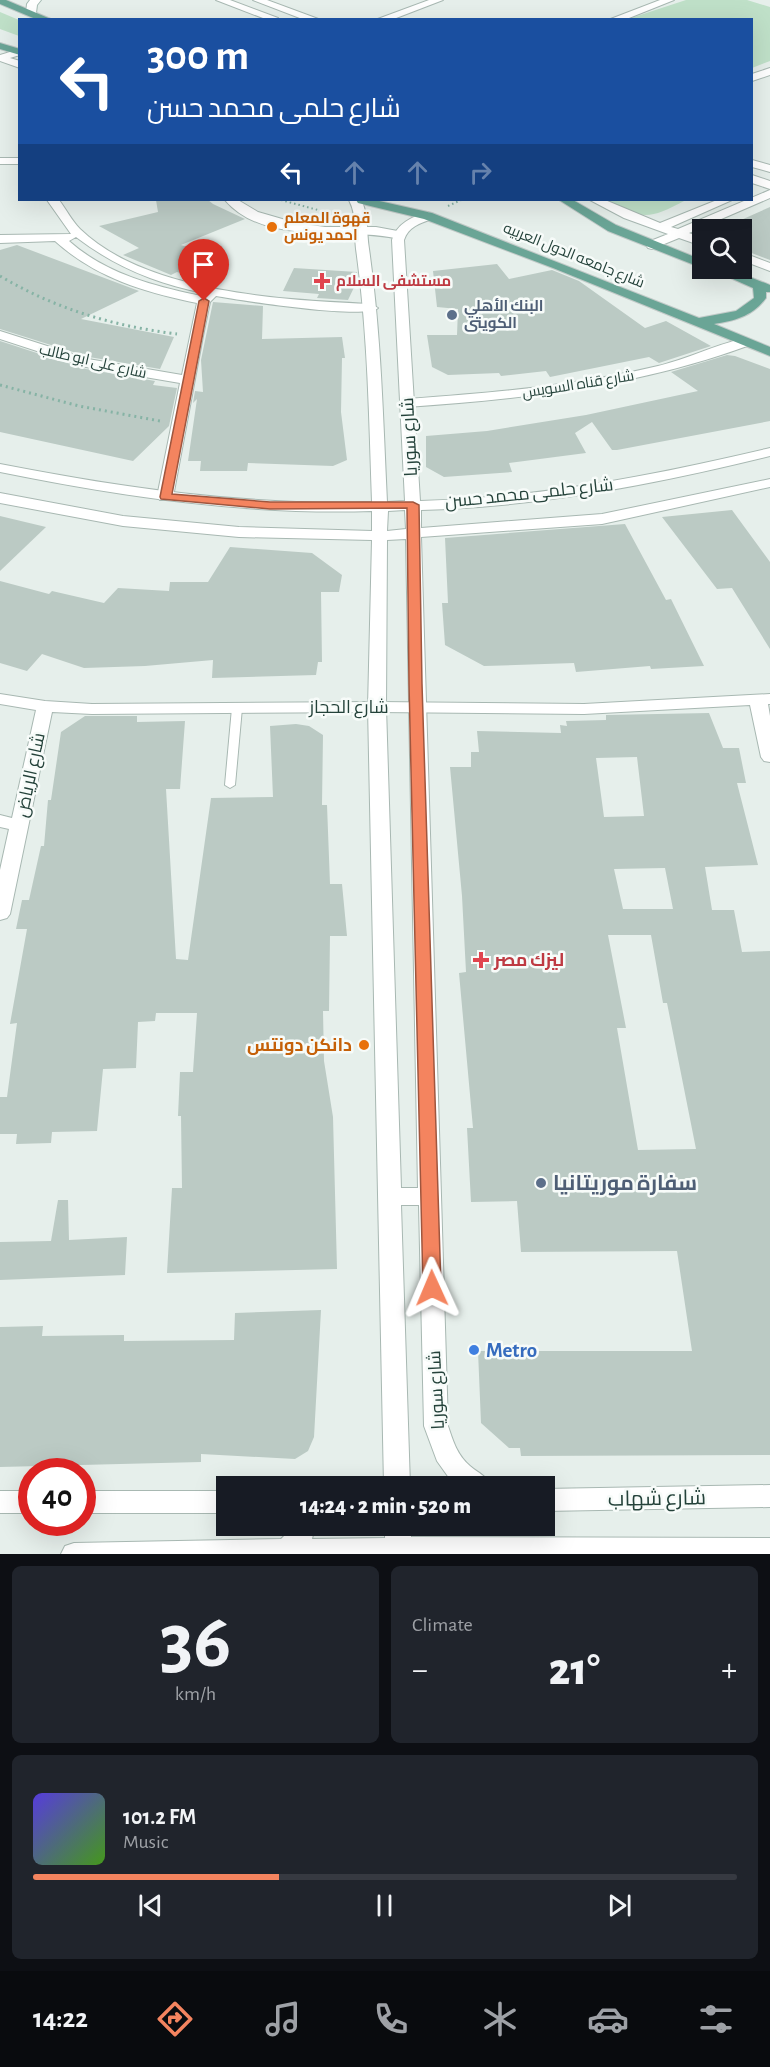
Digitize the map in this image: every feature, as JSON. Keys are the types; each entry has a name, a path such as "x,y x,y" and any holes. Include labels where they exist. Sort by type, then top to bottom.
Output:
{"main road":[{"path":"0,2 43,18"},
{"path":"0,46 18,52"},
{"path":"566,201 586,214 652,245 692,260"},
{"name":"شارع جامعه الدول العربيه","path":"360,212 428,216 770,352"},
{"path":"697,322 727,318 749,310 760,298 765,287 744,279"}],"street":[{"path":"31,13 32,4 36,0"},
{"path":"221,0 272,18"},
{"path":"258,0 310,18"},
{"path":"386,18 438,0"},
{"path":"619,18 669,0"},
{"path":"0,58 18,52"},
{"path":"0,58 18,64"},
{"path":"753,78 770,71"},
{"path":"0,161 18,161"},
{"path":"753,163 770,169"},
{"path":"0,172 18,172"},
{"path":"753,179 769,186"},
{"path":"753,189 769,186"},
{"path":"753,195 769,186"},
{"path":"53,201 60,216 80,237 103,252 132,267 208,296"},
{"path":"233,201 249,211 287,224 318,229 360,212 381,231 399,235 409,224 428,216"},
{"path":"598,201 628,215 692,238"},
{"path":"660,227 724,201"},
{"path":"652,245 680,234 741,201"},
{"name":"شارع سوريا","path":"360,212 371,308 380,506 377,706 397,1476"},
{"name":"شارع سوريا","path":"399,235 413,505 416,706 436,1426 443,1452 462,1476"},
{"path":"58,237 71,251 112,275 139,285 208,296 301,305 371,308"},
{"path":"0,238 80,237"},
{"path":"752,260 770,267"},
{"path":"165,497 196,336 208,296"},
{"name":"شارع على ابو طالب","path":"0,335 86,363 188,381"},
{"name":"شارع قناه السويس","path":"406,403 537,392 617,379 681,364 745,342"},
{"name":"شارع حلمى محمد حسن","path":"0,468 165,497 270,505 380,506 516,497 616,484 698,469 770,452"},
{"path":"4,499 10,485 33,475"},
{"name":"شارع حلمى محمد حسن","path":"4,499 123,521 178,527 239,532 380,536 602,519 770,483"},
{"name":"شارع الحجاز","path":"0,699 45,706 92,709 416,706 496,710 584,709 764,699"},
{"path":"764,699 770,757"},
{"name":"شارع الرياض","path":"0,914 45,706"},
{"path":"0,821 19,825"},
{"path":"390,1197 430,1196"},
{"name":"شارع شهاب","path":"555,1500 770,1496"},
{"path":"0,1502 18,1502"},
{"path":"96,1502 216,1502"},
{"path":"287,1551 300,1536"},
{"path":"74,1554 287,1551 399,1543 513,1550 770,1549"}],"lane":[{"path":"230,785 237,708"}],"path":[{"path":"285,201 325,212 360,212"},
{"path":"0,276 46,301 77,314 152,331 196,336"},
{"path":"0,385 103,412 180,424"}],"green space":[{"path":"686,0 747,0 770,7 770,61 753,68 753,18 631,18"},
{"path":"0,12 18,20 18,36 0,29"},
{"path":"607,201 684,201 654,214 637,214"}],"building":[{"path":"156,201 209,201 245,219 181,245 209,254 199,278 177,272 171,275 123,255 139,248 99,226 158,212"},
{"path":"770,207 770,260 752,253 752,219 743,219"},
{"path":"17,245 139,291 81,319 174,337 160,369 89,357 0,329 0,250"},
{"path":"497,264 509,279 552,270 579,281 645,328 666,321 711,346 659,363 649,357 550,377 546,371 501,376 499,373 448,375 432,367 427,335 457,335 458,309 437,307 433,271"},
{"name":"مستشفى السلام","path":"294,268 357,272 358,279 348,300 317,298 319,294 283,291"},
{"path":"213,302 263,306 262,339 342,337 345,358 342,358 341,412 347,460 333,466 248,463 247,471 200,471 201,461 188,461 197,399 193,403 195,391 203,392 201,360"},
{"path":"0,341 86,369 155,381 153,385 177,388 169,426 133,461 0,432"},
{"path":"727,355 770,369 770,421 617,450 612,450 592,422 575,433 586,453 509,463 512,472 444,477 426,467 426,436 487,431 586,415 698,391 671,372"},
{"path":"732,510 770,562 770,649 732,588 717,589 662,517"},
{"path":"0,516 46,527 0,571"},
{"path":"625,524 666,600 671,599 704,666 651,669 650,666 576,672 574,663 484,666 445,645 442,603 448,603 445,538"},
{"path":"230,547 312,553 342,575 339,592 321,592 322,662 318,662 316,675 212,678 213,660 84,668 42,654 27,671 0,663 0,581 49,594 52,591 104,603 118,588 169,591 170,582 208,582"},
{"path":"709,713 723,748 739,748 746,783 737,783 758,865 705,867 712,910 734,910 742,952 770,951 770,1455 521,1456 520,1448 509,1448 481,1423 478,1351 692,1351 677,1251 521,1252 517,1201 471,1202 467,1128 473,1128 459,973 466,972 462,896 450,767 471,767 471,752 479,752 477,731 561,733 560,725 567,726 566,721 606,720 606,715","holes":["637,757 644,816 604,817 596,758","665,868 673,909 623,909 614,869","608,935 651,935 663,1003 667,1003 696,1149 638,1150 617,1028 626,1028"]},
{"path":"85,716 137,716 137,722 185,721 180,789 166,789 176,959 188,960 211,798 273,797 270,726 296,724 309,726 323,735 322,805 327,805 330,884 342,884 347,936 330,936 329,1011 323,1011 324,1061 333,1117 337,1269 167,1273 172,1188 182,1188 181,1116 178,1116 180,1072 193,1072 197,1013 156,1013 155,1021 138,1022 136,1068 103,1069 97,1131 52,1132 51,1143 16,1144 17,1134 0,1134 0,1097 7,1097 17,1023 10,1024 27,929 16,929 22,900 29,900 41,846 44,846 48,800 51,800 61,732"},
{"path":"58,1200 68,1200 69,1240 127,1237 125,1275 0,1280 0,1242 51,1241"},
{"path":"321,1310 314,1437 308,1451 295,1459 201,1454 201,1462 96,1465 96,1458 18,1458 18,1467 0,1467 0,1327 43,1326 42,1336 124,1335 124,1341 234,1340 235,1313"}],"place":[{"name":"قهوة المعلم احمد يونس","path":"272,227"},
{"name":"مستشفى السلام","path":"322,281"},
{"name":"البنك الأهلي الكويتى","path":"452,315"},
{"name":"ليزك مصر","path":"481,960"},
{"name":"دانكن دونتس","path":"364,1045"},
{"name":"سفارة موريتانيا","path":"541,1183"},
{"name":"Metro","path":"474,1350"}],"route":[{"path":"204,301 165,497 317,507 413,505 415,684 432,1288"}]}
